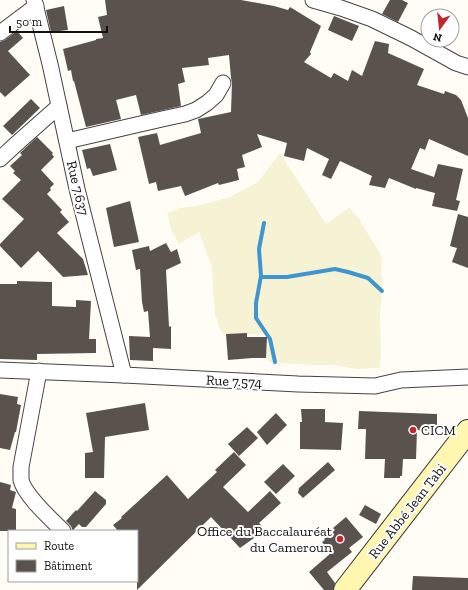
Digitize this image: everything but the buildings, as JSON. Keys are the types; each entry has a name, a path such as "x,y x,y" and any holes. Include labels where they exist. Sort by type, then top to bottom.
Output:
{"main road":[{"name":"Rue Abbé Jean Tabi","path":"345,590 468,431"}],"street":[{"path":"314,0 372,19 411,38 456,63 468,67"},
{"path":"0,33 35,3"},
{"name":"Rue 7.637","path":"35,3 60,106 77,189 124,375"},
{"path":"67,141 169,118 196,110 216,95 222,83"},
{"path":"0,159 60,106"},
{"name":"Rue 7.574","path":"0,370 298,384 375,386 401,380 468,377"},
{"path":"39,371 21,467 22,480 27,492 47,516 62,530"}],"shaded area":[{"path":"280,153 326,224 350,207 354,214 359,218 380,253 382,258 381,274 383,280 380,313 380,368 357,369 334,365 270,362 266,358 268,335 233,333 226,336 221,332 215,314 212,268 199,232 179,244 172,232 167,213 181,208 201,205 230,197 258,182"}],"waterway":[{"path":"264,223 259,249 261,276 256,303 256,318 270,339 275,362"},
{"path":"261,277 287,277 335,269 368,278 382,291"}],"place":[{"name":"CICM","path":"413,430"},
{"name":"Office du Baccalauréat du Cameroun","path":"340,539"}]}
